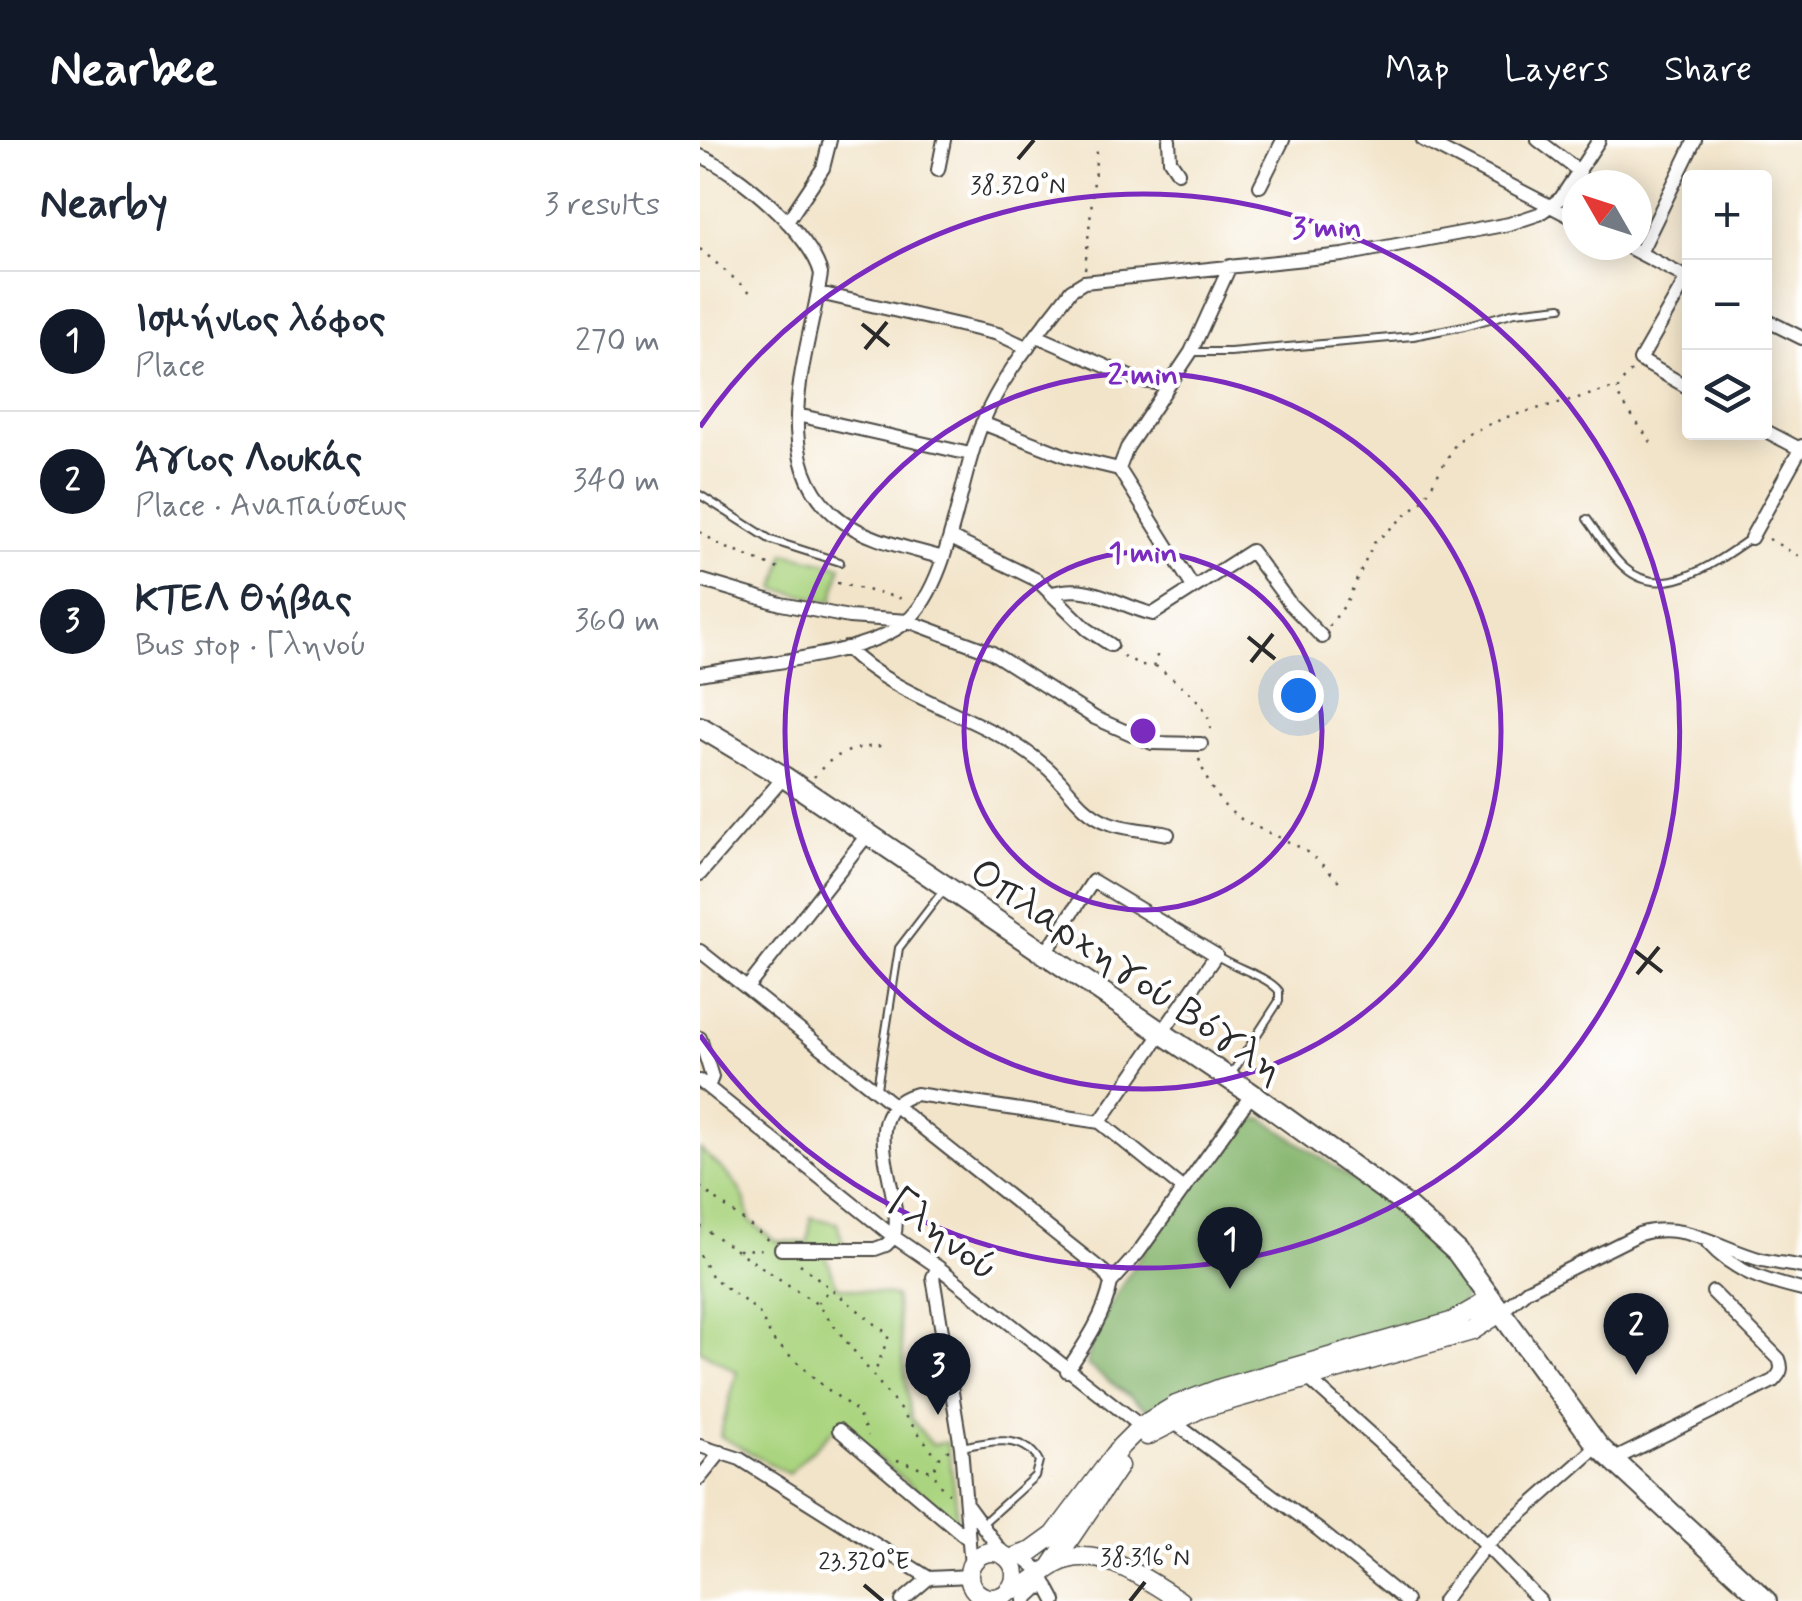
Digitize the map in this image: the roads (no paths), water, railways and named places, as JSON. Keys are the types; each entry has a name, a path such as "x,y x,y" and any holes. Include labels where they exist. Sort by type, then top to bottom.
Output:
{"main road":[{"name":"Οπλαρχηγού Βόγλη","path":"700,727 784,776 1252,1094 1403,1203 1456,1252 1606,1453 1766,1601"}],"street":[{"path":"787,222 823,168 830,140"},
{"path":"938,170 944,140"},
{"path":"1169,140 1170,160 1178,172"},
{"path":"1260,186 1283,140"},
{"path":"1422,140 1562,212"},
{"path":"1538,140 1577,170"},
{"path":"1581,170 1598,140"},
{"path":"1652,229 1696,140"},
{"path":"700,156 715,161 787,222 818,258 822,274 796,415 801,462 825,505 842,521 866,534 942,558"},
{"path":"700,674 846,648 880,638 908,620 950,538 970,454 982,423 1008,375 1071,290 1084,282 1342,255 1509,224 1539,214 1562,196"},
{"path":"1652,259 1682,275"},
{"path":"1119,469 1128,448 1191,352 1230,266"},
{"path":"1682,288 1640,360 1682,384"},
{"path":"819,293 1032,342 1137,380 1169,385"},
{"path":"1772,323 1802,338"},
{"path":"796,415 970,454"},
{"path":"982,423 1069,457 1119,469 1193,586"},
{"path":"1753,535 1801,448 1772,434"},
{"path":"950,538 1037,580 1087,630 1110,645"},
{"path":"1050,594 1069,588 1085,590 1153,614 1251,550 1291,606 1322,637"},
{"path":"700,580 780,604 849,616 908,620 991,652 1095,718 1152,743 1197,743"},
{"path":"846,648 889,682 994,732 1026,752 1046,766 1090,814 1110,824 1168,834"},
{"path":"700,874 784,776"},
{"path":"747,988 868,834"},
{"path":"1045,954 1094,880 1216,955 1100,1122"},
{"path":"700,951 1089,1257 1111,1284"},
{"path":"700,1038 712,1077 703,1086"},
{"name":"Γληνού","path":"703,1086 1146,1429"},
{"path":"782,1249 875,1250 894,1237 896,1217 884,1129 895,1104 916,1094 1100,1122 1183,1189"},
{"path":"1067,1371 1094,1328 1111,1284 1252,1094"},
{"path":"1054,1601 1048,1576 1146,1429 1299,1377 1472,1332 1496,1306 1658,1228 1686,1231 1763,1260 1802,1267"},
{"path":"1706,1240 1728,1264 1761,1280 1802,1290"},
{"path":"938,1268 934,1277 961,1447 975,1583"},
{"path":"1443,1601 1486,1546 1606,1453 1773,1382 1780,1375 1778,1359 1712,1292"},
{"path":"975,1583 985,1553 1011,1556 1042,1545 1065,1522 1120,1446 1176,1404 1198,1396 1299,1377"},
{"path":"1299,1377 1432,1490 1540,1601"},
{"path":"1172,1421 1319,1530 1406,1601"},
{"path":"839,1430 968,1539"},
{"path":"700,1446 740,1460 929,1578 975,1583 996,1597 1016,1596 1024,1587 1082,1556 1110,1563 1180,1601"},
{"path":"700,1478 721,1452"},
{"path":"966,1498 982,1524 1011,1556 1048,1576"},
{"path":"1011,1556 1016,1596"},
{"path":"902,1601 929,1578"}],"lane":[{"path":"1191,352 1414,336 1515,312 1561,308"},
{"path":"700,495 771,540 840,562"},
{"path":"1587,519 1626,570 1661,583 1691,574 1753,535"},
{"path":"877,1090 899,948 946,887"},
{"path":"1216,955 1234,968 1264,977 1279,991 1279,1001 1228,1078"},
{"path":"961,1447 1009,1440 1026,1446 1040,1461 1034,1476 982,1524"}],"place":[{"name":"Ισμήνιος λόφος","path":"1230,1289"},
{"name":"Άγιος Λουκάς","path":"1636,1375"},
{"name":"ΚΤΕΛ Θήβας","path":"938,1415"}]}
